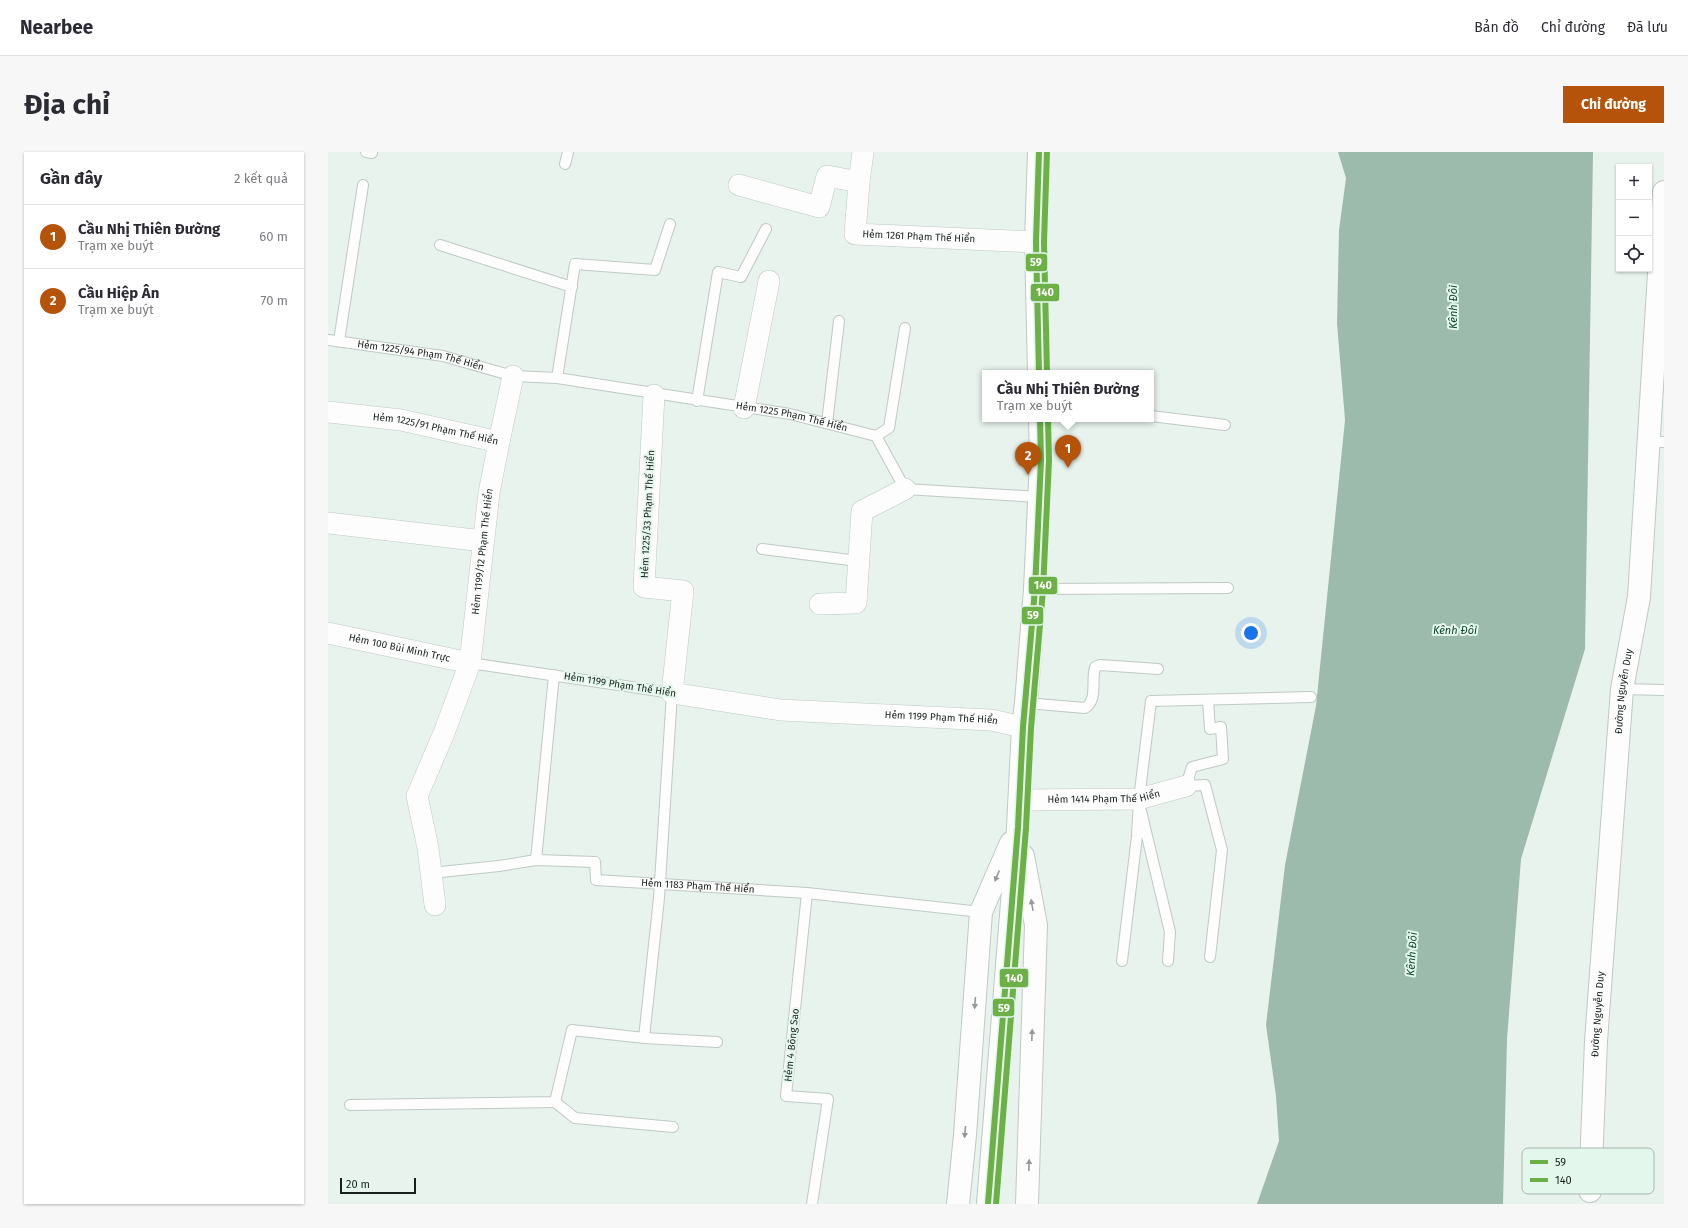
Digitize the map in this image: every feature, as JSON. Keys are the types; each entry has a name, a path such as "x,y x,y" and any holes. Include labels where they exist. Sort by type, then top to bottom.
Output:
{"main road":[{"path":"1039,152 1036,242 1039,370"},
{"name":"Đường Nguyễn Duy","path":"1593,1148 1596,1041 1622,689 1639,597 1656,442 1664,192"},
{"path":"988,1204 1018,828 1023,727 1035,589 1042,460 1040,422"},
{"path":"958,1204 965,1135 981,912 1018,828"},
{"path":"1018,828 1036,925 1027,1204"}],"street":[{"path":"739,185 819,207 827,176 859,182 863,152"},
{"name":"Hẻm 1261 Phạm Thế Hiển","path":"859,182 855,234 1036,242"},
{"path":"744,408 769,281"},
{"name":"Hẻm 1225/91 Phạm Thế Hiển","path":"328,412 401,420 500,442 513,376"},
{"name":"Hẻm 1225/33 Phạm Thế Hiển","path":"654,394 644,587 683,591 672,693"},
{"name":"Hẻm 1199/12 Phạm Thế Hiển","path":"470,662 489,493 500,442"},
{"path":"820,604 856,603 862,511 904,489"},
{"path":"328,523 483,541"},
{"name":"Hẻm 100 Bùi Minh Trực","path":"328,633 470,662"},
{"path":"435,905 428,848 417,796 444,733 470,662"},
{"name":"Hẻm 1199 Phạm Thế Hiển","path":"672,693 781,710 991,720 1023,727"},
{"name":"Hẻm 1414 Phạm Thế Hiển","path":"1019,800 1139,799 1186,786"}],"lane":[{"path":"565,164 568,152"},
{"path":"338,341 363,185"},
{"path":"557,378 575,264 655,270 670,224"},
{"path":"697,401 718,272 741,277 766,229"},
{"path":"440,245 572,287"},
{"path":"827,423 839,321"},
{"path":"904,328 889,428 876,436 904,489 1039,497"},
{"name":"Hẻm 1225/94 Phạm Thế Hiển","path":"328,340 443,356 513,376"},
{"name":"Hẻm 1225 Phạm Thế Hiển","path":"513,376 557,378 697,401 790,414 876,436"},
{"path":"1154,416 1225,425"},
{"path":"762,549 858,561"},
{"path":"1035,589 1228,588"},
{"name":"Hẻm 1199 Phạm Thế Hiển","path":"470,662 672,693"},
{"path":"1026,703 1085,708 1093,700 1093,674 1095,667 1100,665 1158,669"},
{"path":"536,860 554,675"},
{"path":"1622,689 1664,690"},
{"path":"644,1038 660,885 672,693"},
{"path":"1122,961 1151,701 1311,697"},
{"path":"1208,700 1210,729 1221,728 1222,759 1192,767 1186,786 1205,786 1222,850 1210,957"},
{"path":"1139,799 1170,932 1168,961"},
{"name":"Hẻm 1183 Phạm Thế Hiển","path":"431,873 499,866 536,860 595,862 596,880 807,893 981,912"},
{"name":"Hẻm 4 Bông Sao","path":"807,893 786,1096 828,1099 812,1204"},
{"path":"555,1102 572,1030 644,1038 717,1042"},
{"path":"350,1106 555,1102 575,1118 673,1127"}],"water":[{"name":"Kênh Đôi","path":"1338,152 1593,152 1585,649 1521,859 1507,1039 1503,1204 1257,1204 1279,1141 1276,1096 1266,1025 1285,865 1316,706 1345,420 1337,323 1339,230 1346,178"}],"transit line":[{"name":"59","path":"1039,152 1036,242 1039,370"},
{"name":"140","path":"1047,152 1044,242 1047,370"},
{"name":"59","path":"988,1204 1018,827 1023,727 1035,589 1041,460 1040,422"},
{"name":"140","path":"996,1204 1026,828 1031,728 1043,590 1049,460 1048,422"}],"place":[{"name":"Cầu Nhị Thiên Đường","path":"1068,468"},
{"name":"Cầu Hiệp Ân","path":"1028,475"}]}
